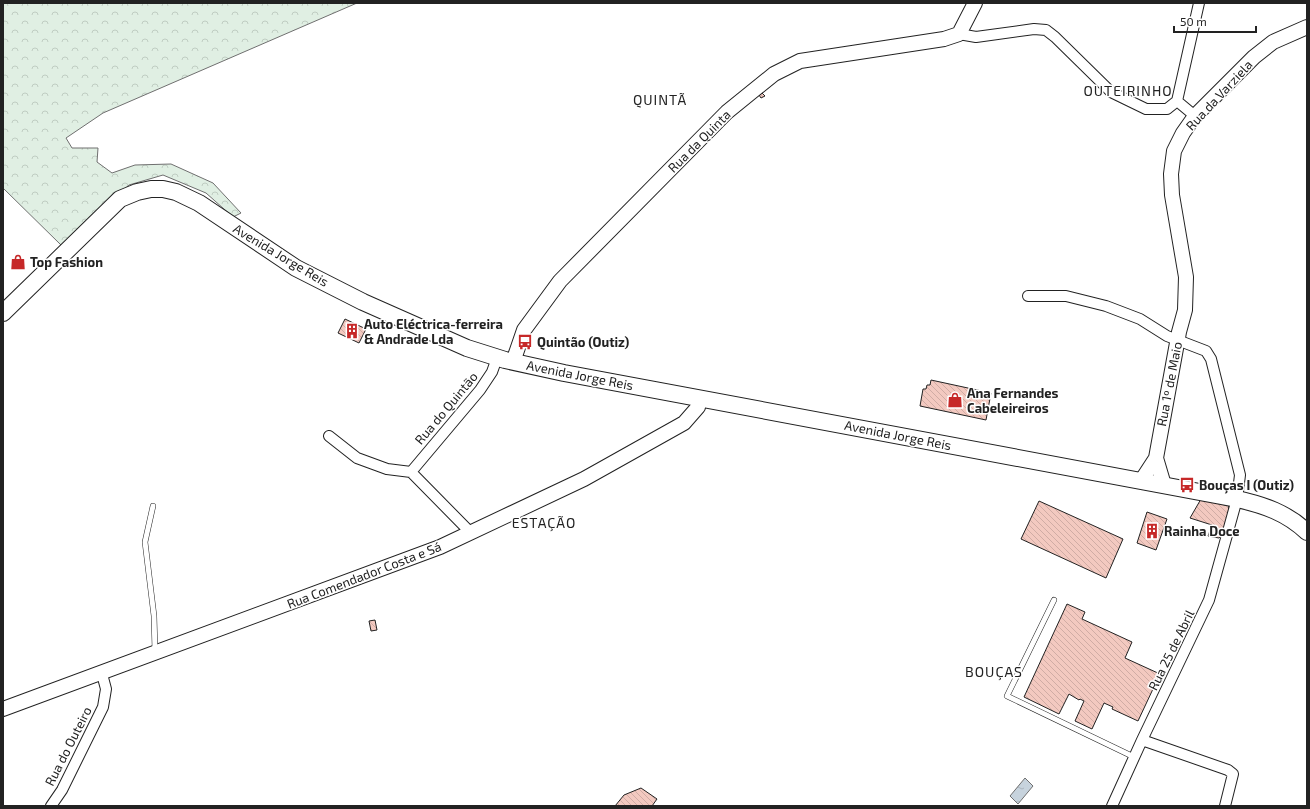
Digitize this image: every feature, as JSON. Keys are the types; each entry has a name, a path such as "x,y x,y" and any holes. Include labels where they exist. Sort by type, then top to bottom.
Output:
{"main road":[{"path":"960,34 975,3"},
{"name":"Rua da Varziela","path":"1185,310 1186,277 1172,195 1171,174 1174,151 1183,133 1196,116 1254,56 1273,42 1307,27"},
{"name":"Rua da Quinta","path":"513,362 524,330 560,281 727,112 774,74 800,61 944,39 960,34"},
{"name":"Avenida Jorge Reis","path":"3,313 120,199 137,192 163,189 176,192 200,203 275,255 326,284 438,336 497,358 699,398 1237,499 1280,512 1294,520 1307,532"},
{"name":"Rua 1º de Maio","path":"1141,481 1156,458 1185,310"},
{"name":"Rua Comendador Costa e Sá","path":"3,709 102,674 440,547 584,478 684,423 698,407 699,398"},
{"name":"Rua 1º de Maio","path":"1156,458 1164,485"}],"street":[{"path":"960,34 976,37 1034,29 1046,30 1055,37 1110,92 1146,109 1167,109 1176,101 1199,3"},
{"path":"1176,101 1196,116"},
{"name":"Rua 25 de Abril","path":"1028,296 1066,296 1106,306 1179,336 1206,351 1211,359 1240,476 1237,499 1209,600 1112,806"},
{"name":"Rua do Quintão","path":"411,472 480,390 492,372 497,358"},
{"path":"328,436 357,458 387,469 411,472 471,533"},
{"name":"Rua do Outeiro","path":"51,806 65,783 102,707 106,689 102,674"},
{"path":"1142,740 1228,770 1233,774 1225,806"}],"lane":[{"path":"153,506 145,542 154,616 155,654"},
{"path":"1054,600 1007,696 1134,757"}],"green space":[{"path":"3,3 357,3 103,113 66,138 72,148 98,148 97,162 112,173 135,165 171,164 213,183 241,213 233,217 206,193 163,175 129,185 61,245 3,188"}],"water":[{"path":"1025,778 1033,786 1018,804 1010,796"}],"building":[{"path":"762,93 765,96 761,98 759,95"},
{"name":"Auto Eléctrica-ferreira & Andrade Lda","path":"345,319 366,329 359,343 338,333"},
{"name":"Ana Fernandes Cabeleireiros","path":"931,380 991,393 986,420 920,406 923,389 926,389 927,385 930,385"},
{"path":"1201,499 1229,506 1226,530 1219,538 1208,536 1212,525 1190,518"},
{"path":"1039,501 1123,539 1106,578 1021,539"},
{"name":"Rainha Doce","path":"1147,512 1167,519 1156,550 1137,543"},
{"path":"1067,604 1085,612 1082,619 1132,642 1125,658 1160,674 1138,721 1112,709 1113,707 1104,703 1092,729 1075,721 1084,701 1080,699 1079,700 1069,694 1059,714 1024,697"},
{"path":"375,620 377,630 371,631 369,621"},
{"path":"641,788 657,799 652,806 615,806 624,795"}],"place":[{"name":"Top Fashion","path":"18,262"},
{"name":"Auto Eléctrica-ferreira & Andrade Lda","path":"352,331"},
{"name":"Quintão (Outiz)","path":"525,342"},
{"name":"Ana Fernandes Cabeleireiros","path":"955,400"},
{"name":"Bouças I (Outiz)","path":"1187,485"},
{"name":"Rainha Doce","path":"1152,531"}],"district":[{"name":"OUTEIRINHO","path":"1128,91"},
{"name":"QUINTÃ","path":"660,100"},
{"name":"ESTAÇÃO","path":"544,523"},
{"name":"BOUÇAS","path":"994,672"}]}
